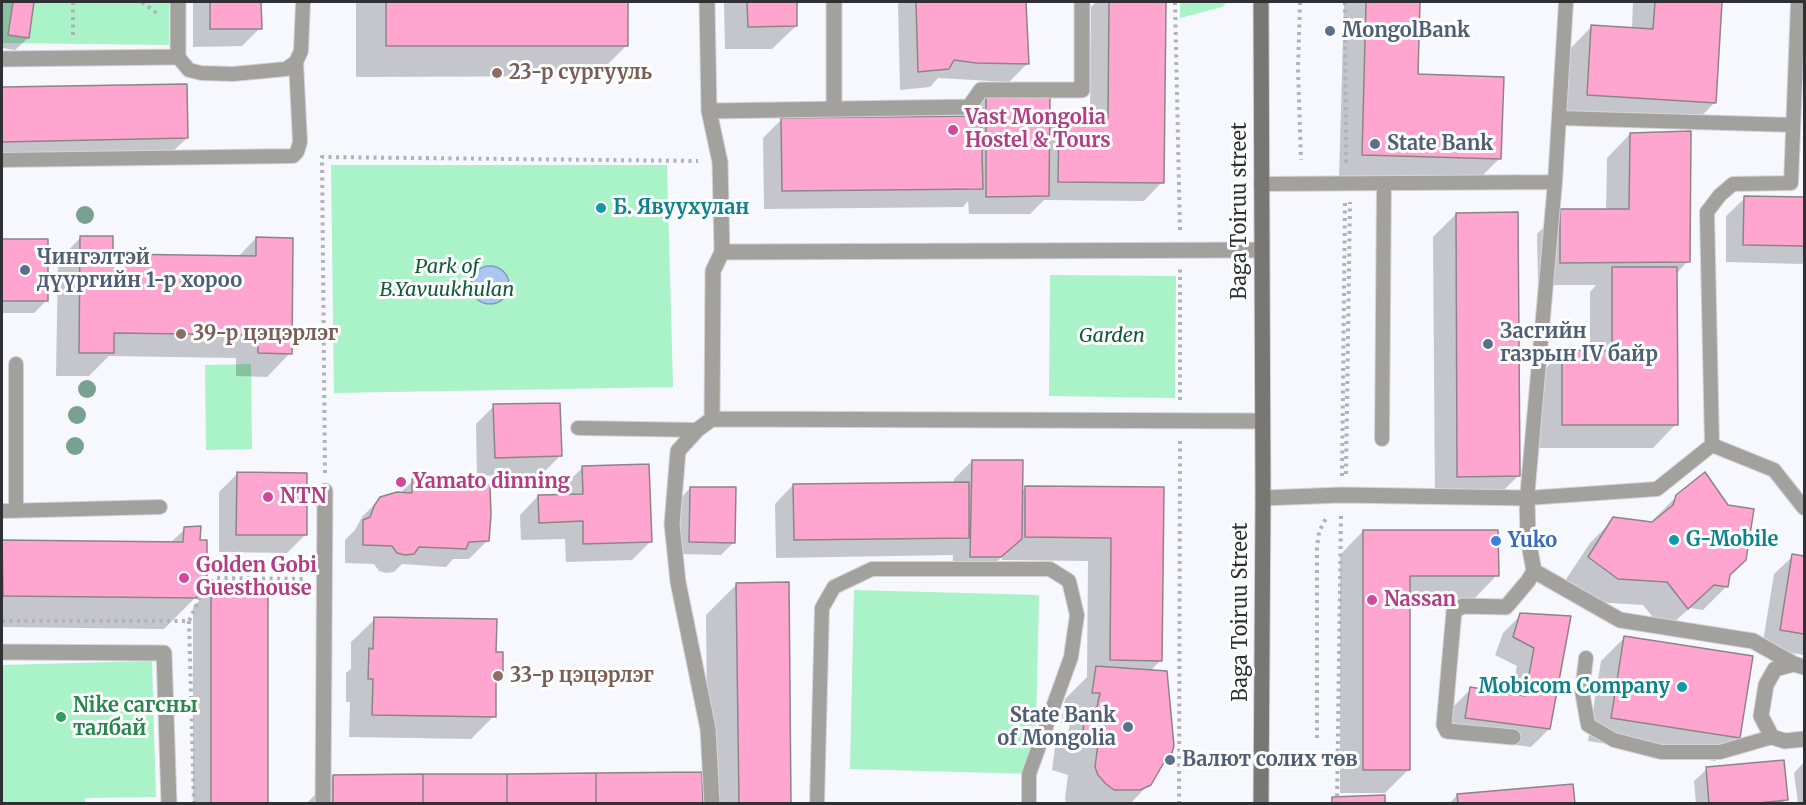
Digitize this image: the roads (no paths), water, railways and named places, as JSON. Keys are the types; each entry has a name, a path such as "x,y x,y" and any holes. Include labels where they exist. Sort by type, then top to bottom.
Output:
{"main road":[{"name":"Baga Toiruu street","path":"1261,2 1262,421"},
{"name":"Baga Toiruu Street","path":"1261,804 1262,421"}],"street":[{"path":"2,59 178,57 177,2"},
{"path":"707,2 709,111 720,162 722,252 713,271 712,419"},
{"path":"834,2 834,109"},
{"path":"709,111 969,107 981,90 1082,90 1082,2"},
{"path":"722,252 1260,250"},
{"path":"712,804 708,729 678,582 672,524 678,451 697,430 712,419 1262,421"},
{"path":"1263,498 1340,490 1527,498 1528,539 1534,571 1506,607 1463,606 1454,611 1444,725 1447,731 1513,737"},
{"path":"323,804 325,491"},
{"path":"1534,571 1620,620 1753,641 1799,666"},
{"path":"2,652 164,653 169,804"},
{"path":"1799,666 1775,669 1766,685 1761,716 1772,737 1785,741 1804,739"}],"lane":[{"path":"2,160 293,156 300,142 297,62 302,51 303,2"},
{"path":"1566,2 1555,182 1527,498 1657,489 1712,445"},
{"path":"1712,445 1707,212 1720,195 1733,184 1798,183 1793,126 1798,2"},
{"path":"178,57 189,70 222,73 271,72 286,69 297,62"},
{"path":"1559,118 1793,126"},
{"path":"1261,184 1348,190 1384,183 1555,182"},
{"path":"1383,439 1384,183"},
{"path":"16,364 16,511"},
{"path":"578,428 697,430"},
{"path":"1712,445 1774,470 1804,508"},
{"path":"2,511 160,507"},
{"path":"817,804 822,608 834,587 872,569 1050,569 1069,581 1077,615 1071,657 1029,774 1029,804"},
{"path":"1586,658 1582,691 1588,724 1614,740 1661,752 1720,752 1772,737"}],"water":[{"path":"490,266 503,272 509,285 503,298 490,304 477,298 471,285 477,272"}],"place":[{"name":"MongolBank","path":"1330,31"},
{"name":"23-р сургууль","path":"497,73"},
{"name":"Vast Mongolia Hostel & Tours","path":"953,130"},
{"name":"State Bank","path":"1375,144"},
{"name":"Б. Явуухулан","path":"601,208"},
{"name":"Чингэлтэй дүүргийн 1-р хороо","path":"25,270"},
{"name":"39-р цэцэрлэг","path":"181,334"},
{"name":"Засгийн газрын IV байр","path":"1488,344"},
{"name":"Yamato dinning","path":"401,482"},
{"name":"NTN","path":"268,497"},
{"name":"G-Mobile","path":"1674,540"},
{"name":"Yuko","path":"1496,541"},
{"name":"Golden Gobi Guesthouse","path":"184,578"},
{"name":"Nassan","path":"1372,600"},
{"name":"33-р цэцэрлэг","path":"498,676"},
{"name":"Mobicom Company","path":"1682,687"},
{"name":"Nike сагсны талбай","path":"61,717"},
{"name":"State Bank of Mongolia","path":"1128,727"},
{"name":"Валют солих төв","path":"1170,760"}],"park label":[{"name":"Park of B.Yavuukhulan","path":"447,278"},
{"name":"Garden","path":"1112,336"}]}
